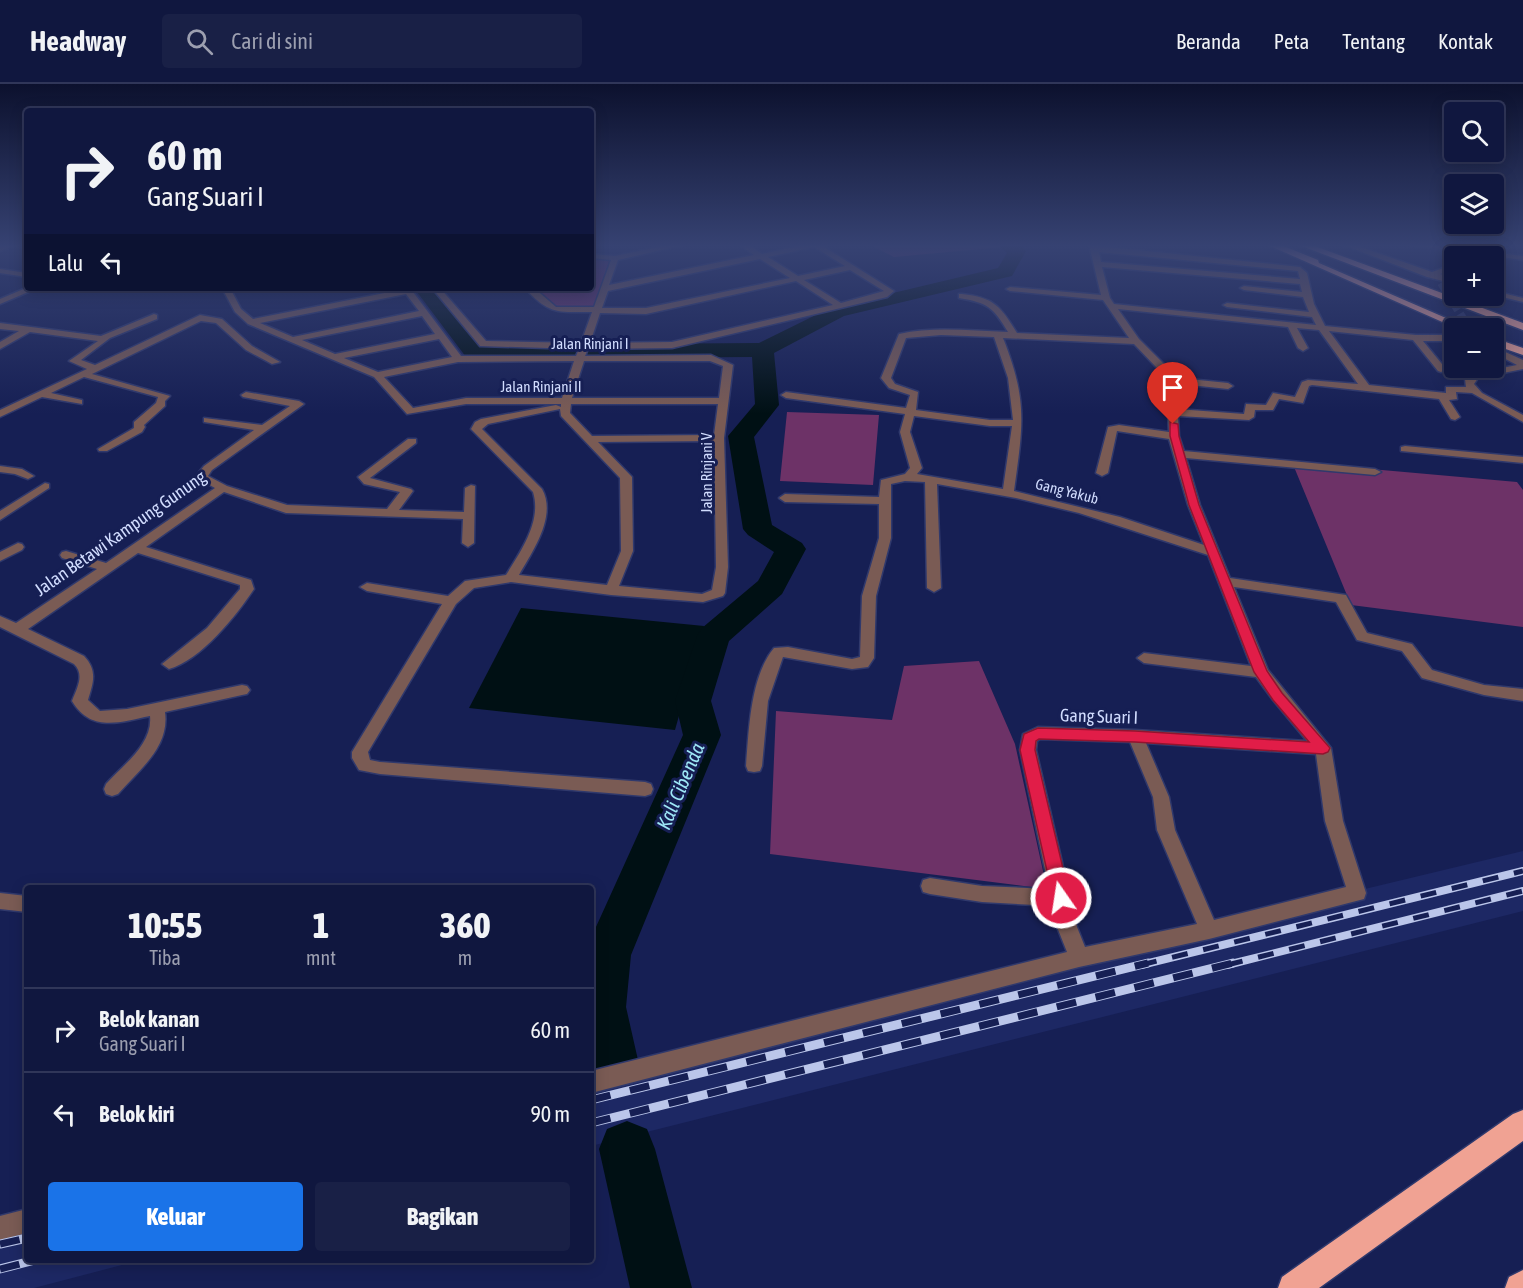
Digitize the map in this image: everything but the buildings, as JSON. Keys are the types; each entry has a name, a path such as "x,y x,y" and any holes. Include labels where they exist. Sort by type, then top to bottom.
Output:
{"highway":[{"path":"1409,301 1451,318"},
{"path":"1454,301 1523,327"},
{"path":"1494,306 1523,316"},
{"path":"1504,334 1523,341"},
{"path":"1504,345 1523,352"},
{"path":"1293,1288 1523,1124"}],"street":[{"path":"233,301 238,310 251,322 377,375"},
{"path":"251,322 352,301"},
{"path":"414,301 458,359"},
{"path":"447,301 483,344 582,352 672,345 854,301"},
{"path":"544,301 552,308 646,312 695,301"},
{"path":"600,301 566,404 565,414 622,471 627,482 627,551 611,591 511,578 470,584 451,601 360,752 360,758 365,765 380,768 645,789"},
{"path":"833,301 839,305"},
{"path":"989,301 997,308 1015,336"},
{"path":"1102,301 1291,326 1416,338 1444,338"},
{"path":"1310,301 1320,328 1367,389"},
{"path":"594,1081 1079,958 1209,930 1358,893 1334,821 1323,748 1278,696 1261,672 1194,505 1174,436 1173,412 1160,362 1136,341 1108,302"},
{"path":"1232,319 1226,303 1315,315"},
{"path":"290,340 423,314"},
{"path":"0,327 103,338 154,317"},
{"path":"0,414 200,318 219,321 249,348 275,362"},
{"path":"1291,326 1303,348"},
{"path":"0,346 29,330"},
{"path":"754,766 760,701 778,652 852,664 863,663 867,658 869,596 885,538 885,482 908,478 916,468 905,432 915,394 892,386 886,378 902,336 924,332 1136,341"},
{"path":"334,358 440,336"},
{"path":"998,336 1015,379 1018,423 1008,492"},
{"path":"96,368 74,362 76,358 107,340 103,338"},
{"path":"1416,338 1441,369"},
{"name":"Jalan Rinjani I","path":"377,375 458,359 582,352 711,358 722,361"},
{"path":"1504,356 1523,365"},
{"name":"Jalan Rinjani V","path":"611,591 703,598 714,595 720,590 722,553 719,438 728,365 722,361"},
{"path":"1523,365 1475,376 1470,379 1469,384 1473,390 1523,419"},
{"path":"82,374 165,396 160,400 161,404 138,424 140,428 138,430 103,449"},
{"name":"Jalan Rinjani II","path":"377,375 411,412 466,401 566,404 723,401"},
{"path":"1165,379 1228,386"},
{"path":"1173,412 1249,417 1250,406 1269,408 1276,395 1299,401 1305,384 1311,382 1454,397 1449,389 1473,390"},
{"path":"40,394 78,402"},
{"path":"208,420 265,429 299,405 246,395"},
{"path":"786,395 990,423 1018,423"},
{"path":"1442,396 1455,417"},
{"path":"511,578 528,547 540,516 543,499 538,491 476,429 485,421 566,404"},
{"name":"Jalan Betawi Kampung Gunung","path":"18,629 223,488 201,475 265,429"},
{"path":"1102,473 1112,429 1174,436"},
{"path":"588,439 719,438"},
{"path":"390,513 407,491 368,482 364,477 412,441"},
{"path":"1405,449 1523,460"},
{"path":"1180,454 1375,472"},
{"path":"0,469 18,471 28,476"},
{"name":"Gang Yakub","path":"908,478 1008,492 1123,521 1214,552"},
{"path":"931,480 934,524 933,588"},
{"path":"0,516 45,486"},
{"path":"223,488 286,509 469,516"},
{"path":"468,543 471,488"},
{"path":"785,498 884,501"},
{"path":"0,557 18,547"},
{"path":"136,548 246,583 247,589 223,622 193,650 169,664"},
{"path":"66,555 106,567"},
{"path":"1226,582 1341,598 1362,637 1407,647 1427,674 1450,682 1523,695"},
{"path":"367,587 451,601"},
{"path":"0,621 79,660 87,667 88,674 80,701 87,713 95,716 113,718 242,690"},
{"path":"1144,658 1261,672"},
{"path":"112,789 154,742 159,725 157,709"},
{"name":"Gang Suari I","path":"1079,958 1067,927 1028,750 1029,738 1038,734 1135,736 1323,748"},
{"path":"1135,736 1161,797 1166,830 1209,930"},
{"path":"930,886 982,894 1061,898"},
{"path":"0,901 24,904"},
{"path":"0,1228 24,1222"}],"shaded area":[{"path":"550,301 595,301 593,308 556,307"},
{"path":"787,412 879,415 873,485 780,481"},
{"path":"1292,462 1517,482 1523,490 1523,627 1351,605"},
{"path":"521,608 704,626 675,730 469,708"},
{"path":"979,661 1015,744 1047,889 770,854 776,711 892,720 904,666"},
{"path":"1523,851 1523,911 594,1145 594,1074"},
{"path":"24,1211 24,1263 130,1263 34,1288 0,1288 0,1217"}],"waterway":[{"path":"434,301 474,352 763,350"},
{"path":"763,350 837,312 882,301"},
{"name":"Kali Cibenda","path":"612,1060 601,1007 607,955 702,735 693,701 714,636 771,587 791,549 758,529 741,436 767,405 763,350"},
{"name":"Kali Cibenda","path":"627,1149 661,1288"}],"tunnel":[{"path":"1452,301 1463,318"}],"railway":[{"path":"1141,965 1523,871"},
{"path":"1227,965 1523,891"},
{"path":"594,1099 1148,963"},
{"path":"594,1122 1233,963"},
{"path":"0,1244 24,1239"},
{"path":"0,1269 24,1263"}],"route":[{"path":"1061,898 1028,750 1029,738 1038,734 1135,736 1323,748 1278,696 1261,672 1194,505 1174,436 1173,424"}]}
